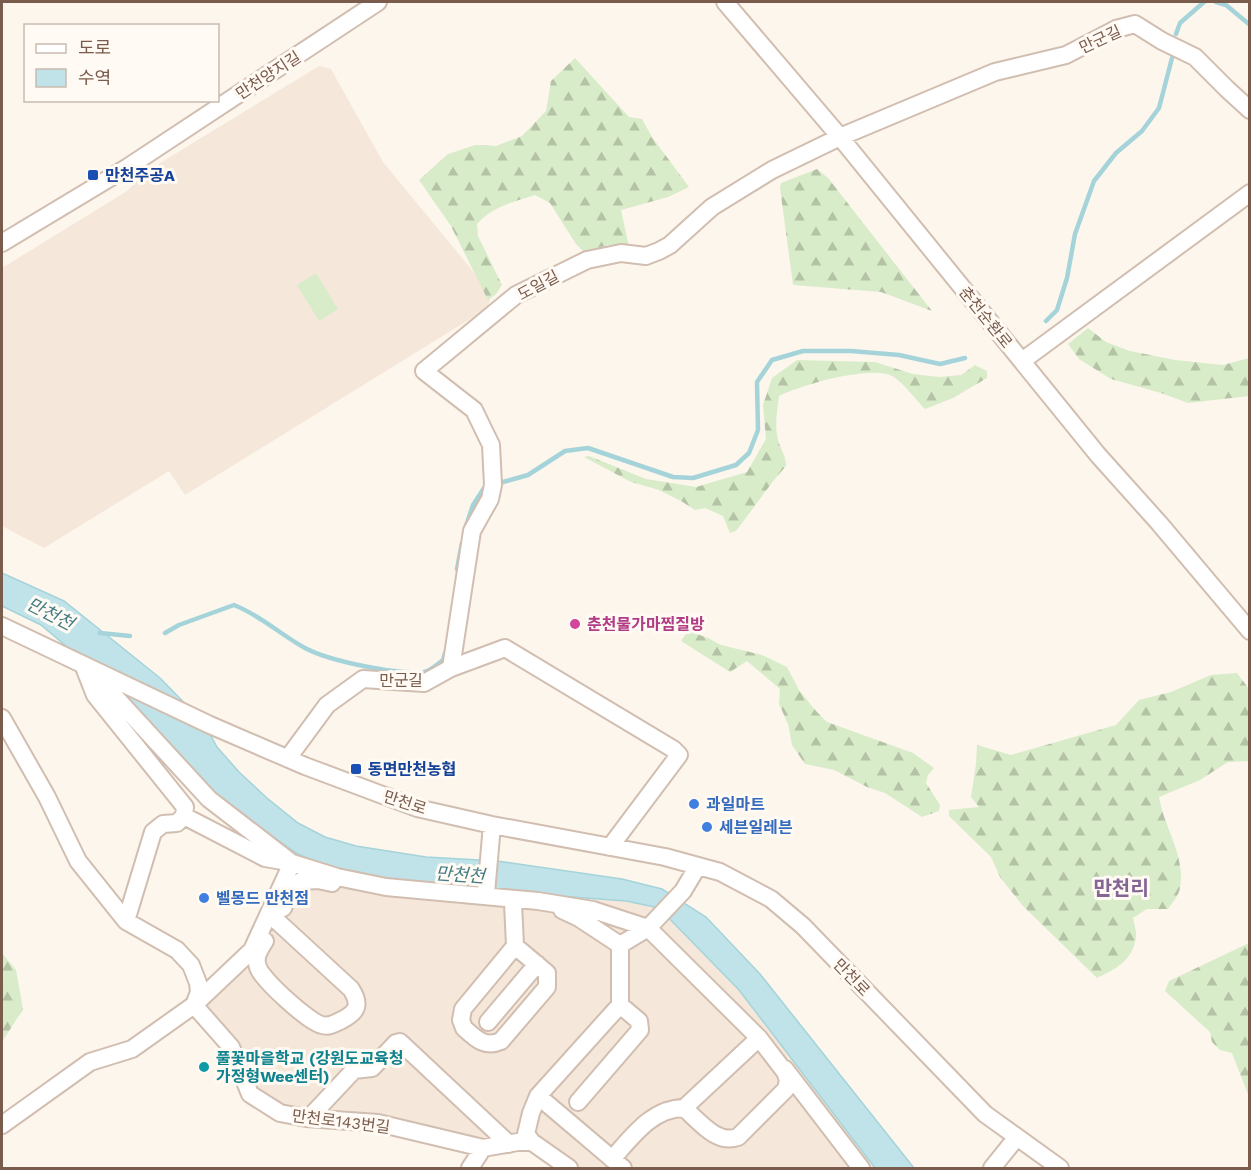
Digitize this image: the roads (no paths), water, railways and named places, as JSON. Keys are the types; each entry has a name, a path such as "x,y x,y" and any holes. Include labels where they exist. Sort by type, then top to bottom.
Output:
{"street":[{"name":"만천양지길","path":"2,243 128,167 378,2"},
{"name":"춘천순환로","path":"725,2 840,137 1098,455 1250,631"},
{"name":"만군길","path":"961,86 996,72 1066,55 1116,29 1135,24 1162,41 1195,57 1250,110"},
{"name":"도일길","path":"451,668 472,531 483,515 493,484 491,445 474,410 424,371 516,295 587,260 621,253 646,256 659,251 712,207 772,170 840,137 961,86"},
{"path":"1022,361 1250,194"},
{"path":"2,626 90,669 209,799 292,863"},
{"name":"만군길","path":"288,758 327,705 363,679 424,683 451,668 505,648 673,749 679,755 610,847"},
{"path":"90,669 95,695 185,807 184,816 177,823 163,824 153,832 126,921"},
{"name":"만천로","path":"90,669 210,725 417,808 492,825 665,857 720,872 771,899 803,926 985,1114 1060,1168"},
{"path":"2,718 47,796 78,861 126,921 177,950 184,957 198,983 199,992 194,1005"},
{"path":"184,816 265,858 292,863 338,877 386,887 488,894 593,910 650,926 681,946 730,997 861,1168"},
{"path":"488,894 492,825"},
{"path":"2,1125 90,1062 132,1049 194,1005 252,950 292,863"},
{"path":"620,945 650,926 683,891 698,866"},
{"path":"277,921 351,989 356,1002 353,1015 328,1026 320,1025 306,1017 263,976 256,959 290,892 301,881 318,880 387,893 513,903 547,903 579,918 620,945"},
{"path":"513,903 515,946 463,1009 461,1020 464,1029 479,1041 490,1044 501,1041 544,992 547,973 515,946"},
{"path":"650,926 759,1038 785,1072 788,1085 738,1137 728,1139 717,1136 684,1108"},
{"path":"569,1168 532,1142 526,1134 538,1096 620,1005 620,945"},
{"path":"488,1022 537,964"},
{"name":"만천로143번길","path":"194,1005 231,1047 250,1094 280,1113 309,1118 378,1123 483,1148 532,1142"},
{"path":"578,1102 640,1030 639,1021 620,1005"},
{"path":"538,1096 618,1164 654,1116 668,1110 684,1108 759,1038"},
{"path":"309,1118 354,1070 372,1068 396,1043 400,1042 509,1144"},
{"path":"992,1168 1017,1137"},
{"path":"470,1168 483,1148"}],"water":[{"name":"만천천","path":"2,573 64,601 160,678 204,723 217,747 239,772 298,823 325,837 356,846 426,857 497,861 622,879 662,889 706,917 760,974 914,1168 875,1168 739,990 659,908 626,901 386,883 338,873 296,853 212,794 154,733 133,703 41,625 2,606"}],"waterway":[{"path":"1176,34 1180,23 1204,2"},
{"path":"1216,2 1226,5 1250,25"},
{"path":"1046,321 1057,310 1067,278 1075,234 1094,181 1116,153 1142,131 1159,108 1172,58"},
{"path":"503,482 528,475 565,451 588,448 673,477 693,478 736,465 749,453 758,430 757,382 772,360 803,351 851,351 899,355 940,364 965,358"},
{"path":"466,526 473,505 484,488"},
{"path":"457,569 462,543"},
{"path":"165,633 179,625 234,605 253,614 305,648 346,662 381,669 424,672 443,660 445,653"},
{"path":"100,633 130,636"}],"place":[{"name":"만천주공A","path":"93,175"},
{"name":"춘천물가마찜질방","path":"575,624"},
{"name":"동면만천농협","path":"356,769"},
{"name":"과일마트","path":"694,804"},
{"name":"세븐일레븐","path":"707,827"},
{"name":"벨몽드 만천점","path":"204,898"},
{"name":"풀꽃마을학교 (강원도교육청 가정형Wee센터)","path":"204,1067"}],"district":[{"name":"만천리","path":"1121,888"}]}
